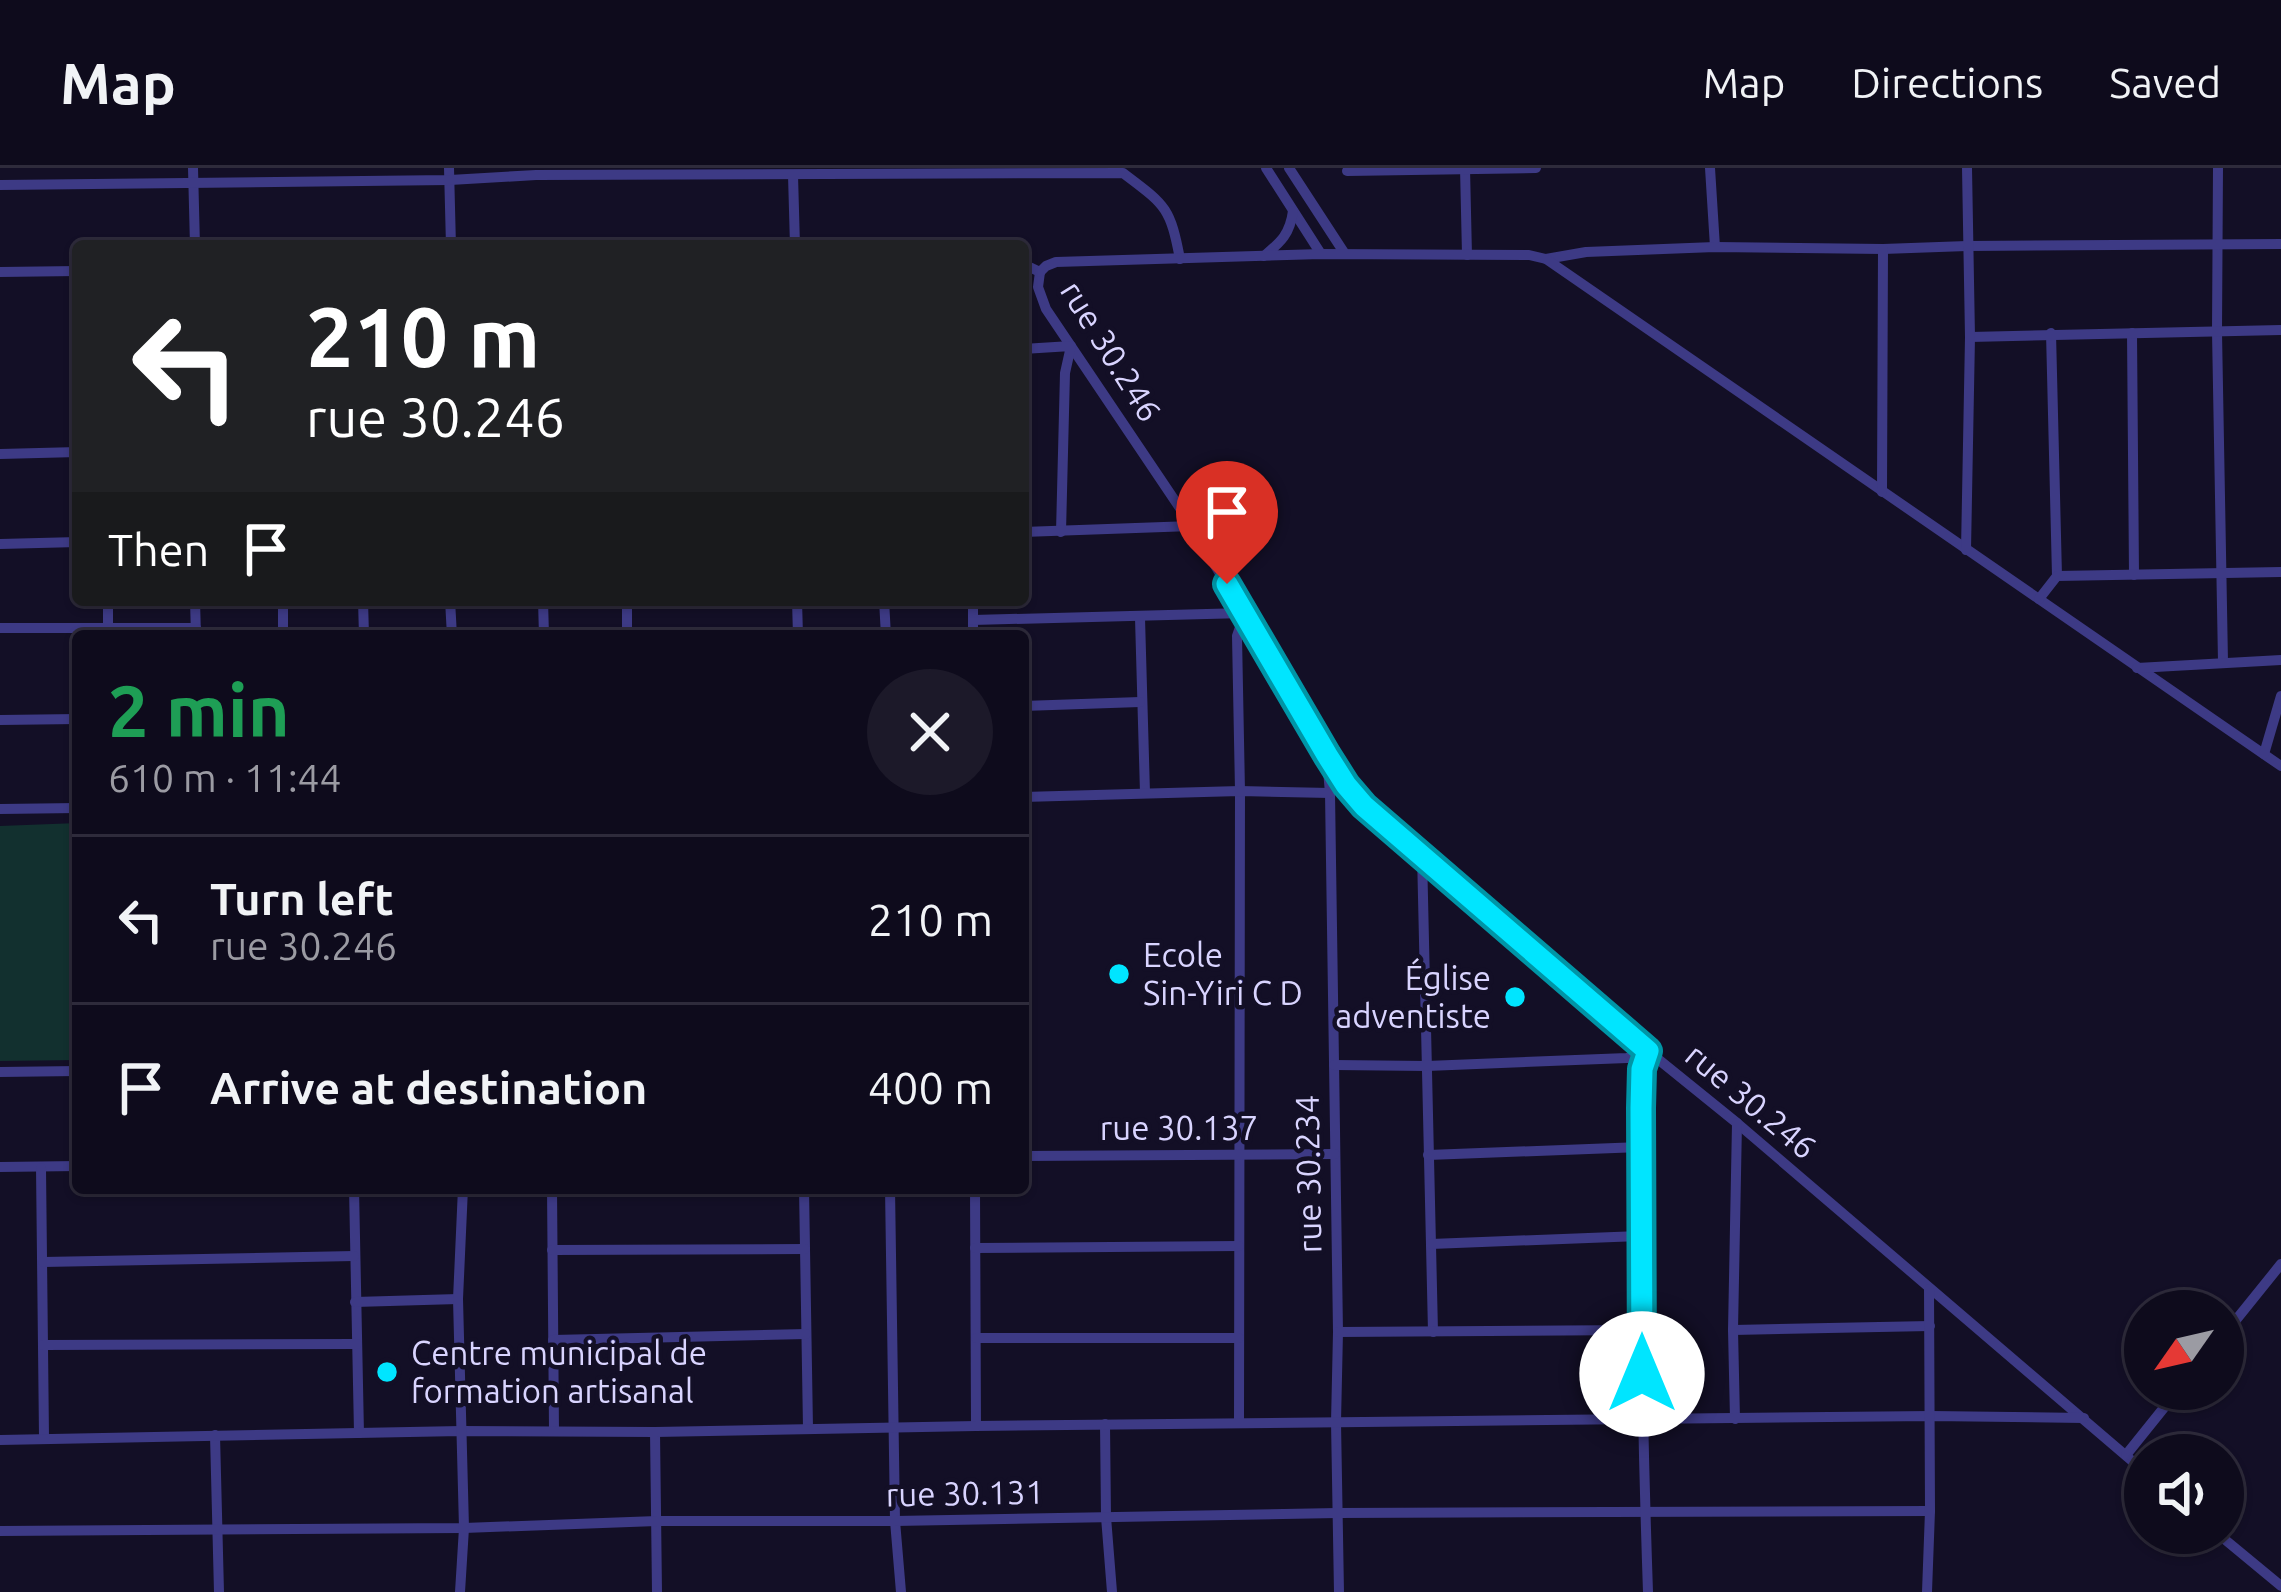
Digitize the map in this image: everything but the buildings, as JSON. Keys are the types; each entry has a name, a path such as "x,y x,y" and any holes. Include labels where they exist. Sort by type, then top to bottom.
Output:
{"street":[{"path":"31,168 32,184"},
{"path":"112,168 112,183"},
{"path":"193,168 195,240"},
{"path":"1266,168 1321,254"},
{"path":"1289,168 1345,254"},
{"path":"1347,171 1536,168"},
{"path":"1710,168 1715,248"},
{"path":"1966,550 1967,168"},
{"path":"2218,168 2223,662"},
{"path":"1465,169 1467,255"},
{"path":"0,185 193,182 275,174 536,171 1123,173 1160,201 1173,223 1180,259"},
{"path":"450,174 451,240"},
{"path":"794,175 795,240"},
{"path":"1264,256 1283,241 1293,212"},
{"path":"1546,260 1586,252 1715,248 2281,244"},
{"path":"1882,492 1883,249"},
{"path":"1029,267 1040,272 1056,262 1321,254 1529,255 1546,260 2281,766"},
{"path":"0,272 72,271"},
{"name":"rue 30.246","path":"1040,272 1040,297 1192,526 1327,755 1364,806 2124,1453"},
{"path":"1970,337 2281,330"},
{"path":"2039,599 2056,576 2051,333"},
{"path":"2132,333 2134,575"},
{"path":"1029,349 1071,346 1065,374 1061,532"},
{"path":"0,454 72,452"},
{"path":"1029,532 1192,526"},
{"path":"0,544 72,542"},
{"path":"2056,576 2281,572"},
{"path":"108,606 108,626"},
{"path":"974,606 974,630"},
{"path":"974,620 1245,613 1237,636 1239,1423"},
{"path":"1140,618 1145,793"},
{"path":"0,628 167,630"},
{"path":"2137,668 2281,660"},
{"path":"2264,754 2281,696"},
{"path":"1029,706 1140,702"},
{"path":"0,720 72,719"},
{"name":"rue 30.234","path":"1327,755 1339,1592"},
{"path":"1029,797 1330,793"},
{"path":"0,809 72,808"},
{"path":"1422,854 1433,1332"},
{"path":"1334,1065 1627,1058 1648,1051"},
{"path":"1648,1051 1642,1069 1640,1236 1648,1592"},
{"path":"0,1072 72,1071"},
{"path":"1735,1419 1737,1123"},
{"path":"1428,1155 1641,1147"},
{"name":"rue 30.137","path":"1029,1156 1335,1154"},
{"path":"0,1167 72,1166"},
{"path":"41,1168 44,1437"},
{"path":"354,1194 359,1433"},
{"path":"460,1592 464,1528 458,1299 463,1194"},
{"path":"552,1194 554,1431"},
{"path":"804,1194 808,1428"},
{"path":"890,1194 901,1592"},
{"path":"975,1194 976,1426"},
{"path":"1431,1244 1640,1236"},
{"path":"975,1248 1238,1246"},
{"path":"552,1250 805,1249"},
{"path":"44,1262 353,1256"},
{"path":"2244,1310 2281,1264"},
{"path":"1928,1592 1929,1289"},
{"path":"355,1302 458,1299"},
{"path":"1733,1330 1930,1326"},
{"path":"1338,1333 1641,1330"},
{"path":"553,1340 806,1334"},
{"path":"976,1337 1239,1338"},
{"path":"43,1345 357,1343"},
{"path":"2143,1434 2163,1410"},
{"path":"0,1440 1642,1418 2084,1418"},
{"path":"1105,1424 1112,1592"},
{"path":"656,1432 657,1592"},
{"path":"215,1435 219,1592"},
{"name":"rue 30.131","path":"0,1531 1337,1513 1930,1511"},
{"path":"2242,1554 2281,1586"}],"green space":[{"path":"72,823 72,1060 0,1061 0,826"}],"place":[{"name":"Ecole Sin-Yiri C D","path":"1119,974"},
{"name":"Église adventiste","path":"1515,997"},
{"name":"Centre municipal de formation artisanal","path":"387,1372"}],"route":[{"path":"1227,584 1327,755 1364,806 1648,1051 1642,1069 1641,1108 1642,1374"}]}
